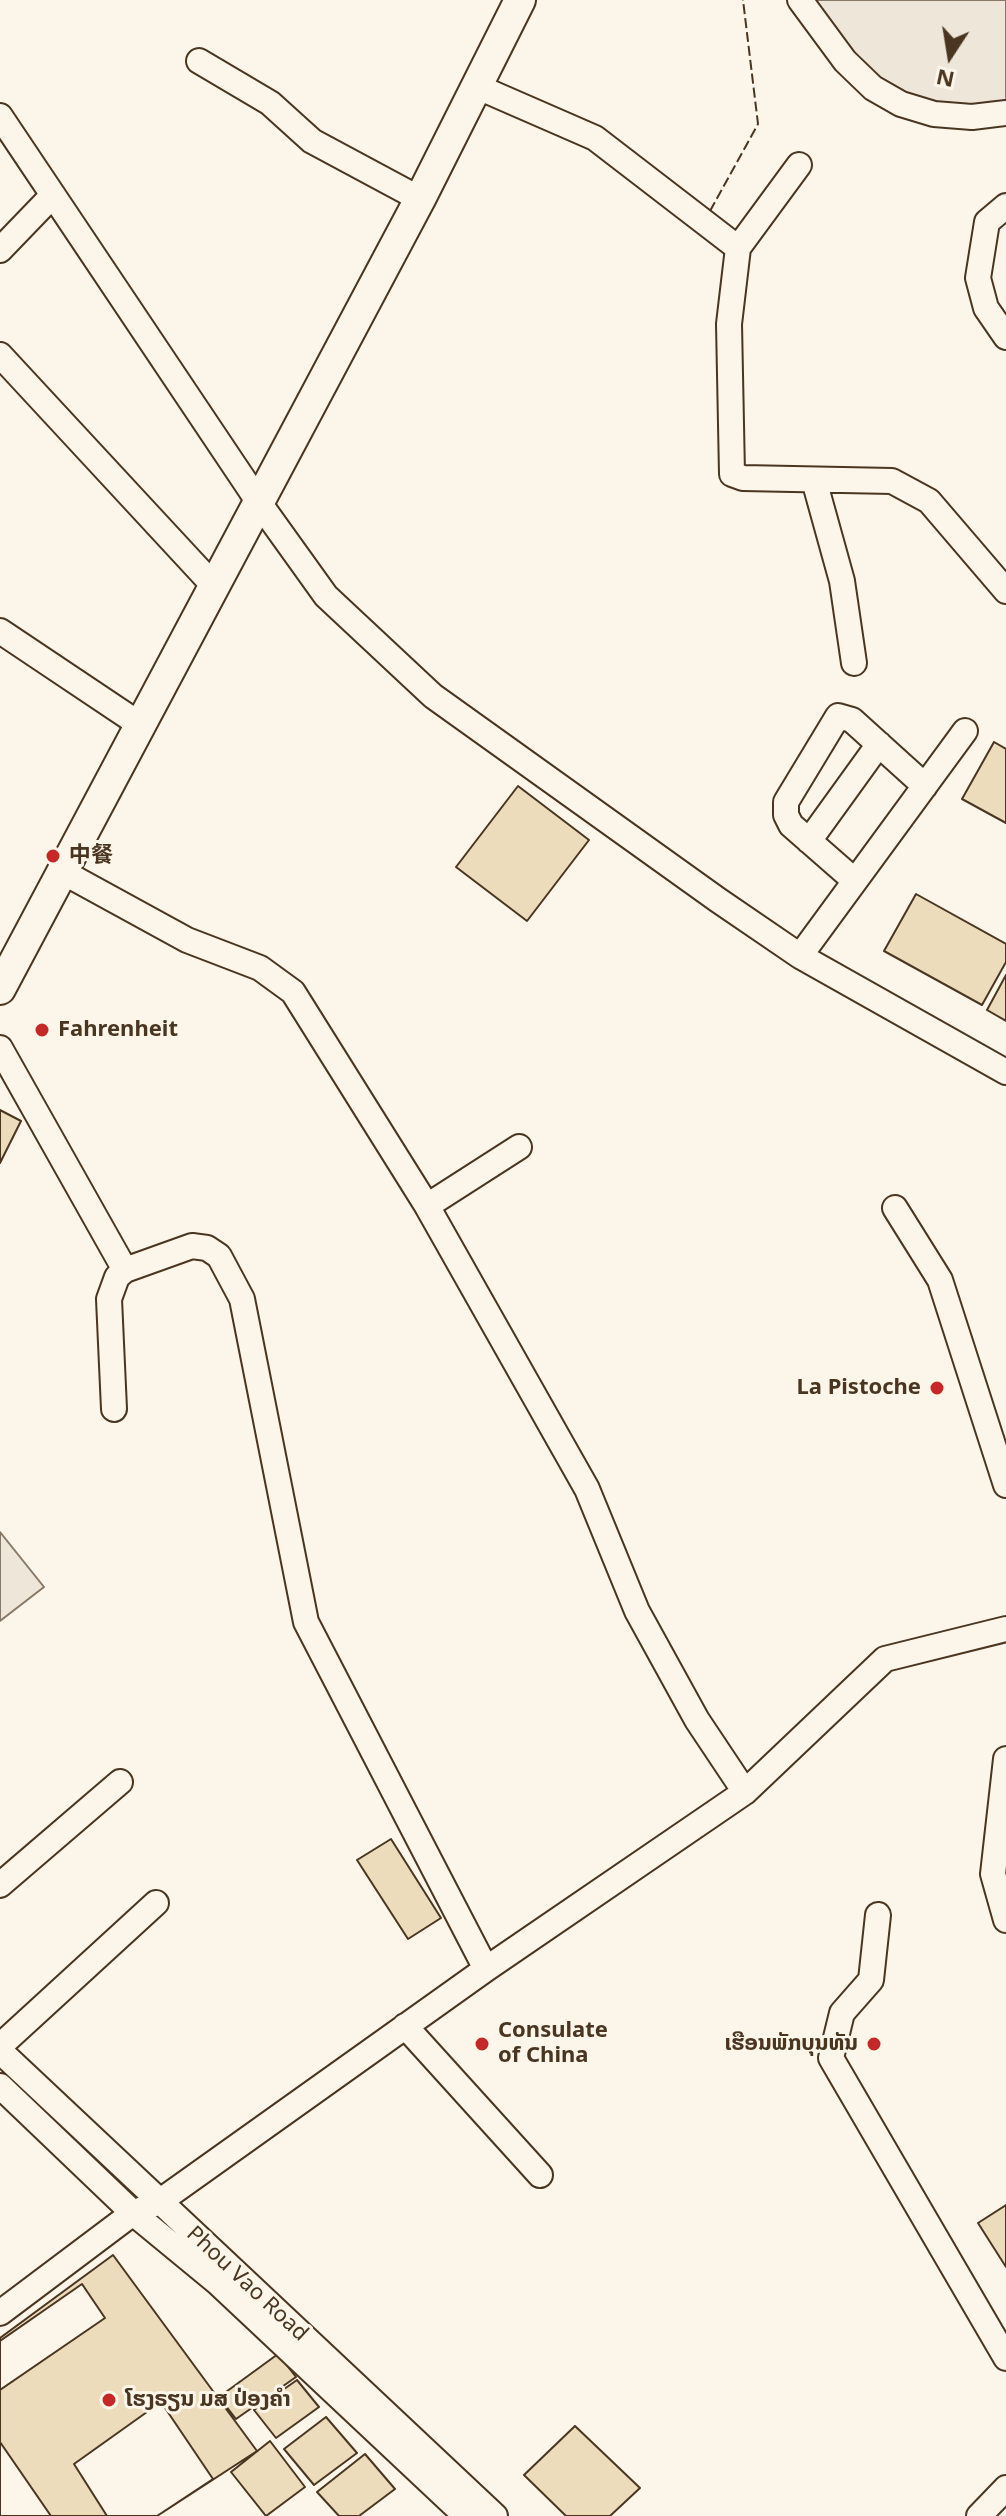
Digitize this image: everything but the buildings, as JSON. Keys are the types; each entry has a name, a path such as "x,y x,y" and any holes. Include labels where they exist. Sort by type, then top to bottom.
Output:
{"main road":[{"path":"0,989 260,504 478,87 520,0"}],"street":[{"path":"800,0 845,61 873,88 892,99 934,114 972,117 1006,113"},
{"path":"199,61 270,103 312,141 420,199"},
{"path":"478,87 595,138 738,248"},
{"path":"0,116 260,504 326,596 433,696 800,956 1006,1072"},
{"path":"799,165 738,248 729,324 732,474 743,478 892,481 929,501 1006,591"},
{"path":"0,250 53,195"},
{"path":"1006,206 987,222 978,278 986,308 1006,337"},
{"path":"0,355 215,587"},
{"path":"814,480 842,581 854,663"},
{"path":"0,631 142,726"},
{"path":"855,881 791,825 786,802 838,716 852,720 925,786"},
{"path":"800,956 965,731"},
{"path":"809,841 879,744"},
{"path":"61,871 187,940 260,968 293,992 427,1206 587,1489 637,1611 697,1720 745,1792"},
{"path":"0,1048 125,1270"},
{"path":"427,1206 519,1147"},
{"path":"895,1208 940,1280 1006,1485"},
{"path":"114,1409 109,1299 117,1277 125,1270 192,1246 207,1248 219,1256 242,1299 306,1622 486,1969"},
{"path":"0,2313 133,2213 159,2202 486,1969 745,1792 885,1659 1006,1629"},
{"path":"1006,1759 993,1874 1006,1920"},
{"path":"0,1885 120,1782"},
{"path":"0,2048 156,1903"},
{"path":"878,1915 871,1980 842,2013 831,2058 1006,2358"},
{"path":"405,2026 540,2175"},
{"name":"Phou Vao Road","path":"0,2048 159,2202 495,2516"},
{"name":"Phou Vao Road","path":"0,2086 133,2213 218,2283 466,2516"},
{"path":"979,2516 1006,2488"}],"shaded area":[{"path":"804,0 1006,0 1006,114 972,117 896,90 848,61"},
{"path":"0,1532 44,1587 0,1621"}],"fence":[{"path":"710,211 758,124 743,0"}],"place":[{"name":"中餐","path":"53,856"},
{"name":"Fahrenheit","path":"42,1030"},
{"name":"La Pistoche","path":"937,1388"},
{"name":"Consulate of China","path":"482,2044"},
{"name":"ເຮືອນພັກບຸນທັນ","path":"874,2044"},
{"name":"ໂຮງຣຽນ ມສ ປ່ອງຄຳ","path":"109,2400"}]}
